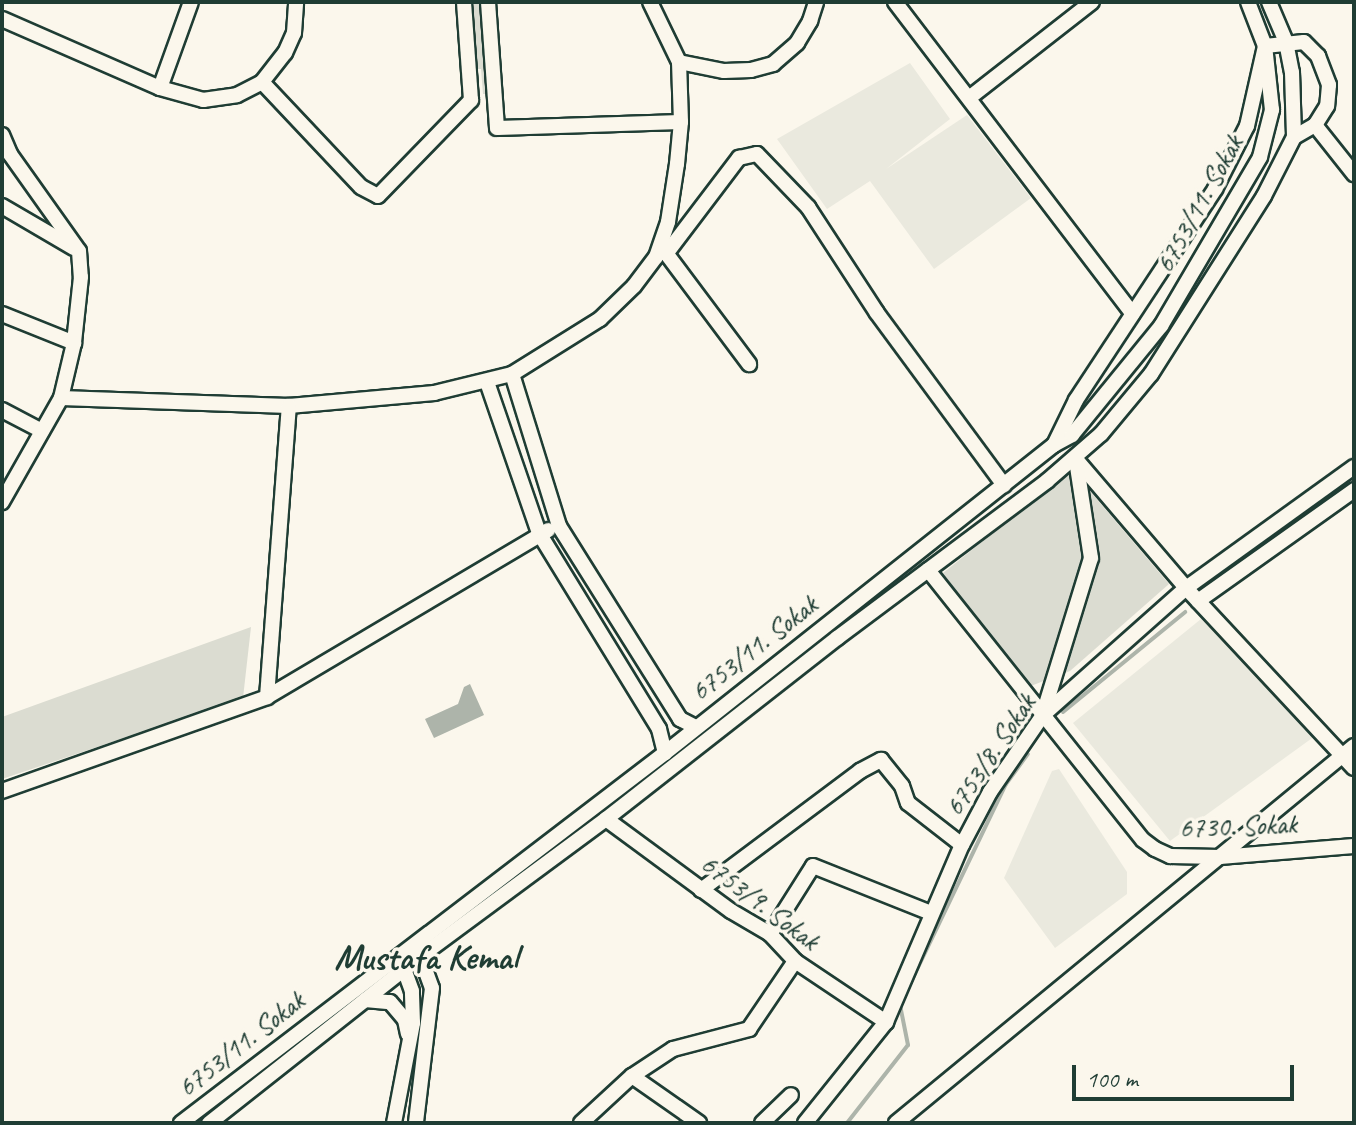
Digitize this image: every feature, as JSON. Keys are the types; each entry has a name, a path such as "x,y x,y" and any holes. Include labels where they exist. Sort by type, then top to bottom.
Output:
{"street":[{"path":"160,88 191,2"},
{"path":"2,19 160,88 203,100 237,95 262,82 285,53 294,33 296,2"},
{"path":"262,82 361,187 378,196 471,100 464,2"},
{"path":"488,2 497,128 681,122"},
{"path":"650,2 679,62 681,122 663,250 749,364"},
{"path":"679,62 724,71 751,70 773,64 797,43 810,21 816,2"},
{"path":"895,2 1133,314"},
{"path":"969,98 1092,2"},
{"name":"6753/11. Sokak","path":"209,1123 404,969 412,954 696,727 1054,445 1072,435 1161,326 1260,157 1272,110 1265,46 1248,2"},
{"path":"1054,445 1076,400 1215,189 1247,126 1265,46 1286,42 1304,42 1318,56 1329,85 1327,106 1315,125 1294,137 1292,72 1286,42 1269,2"},
{"path":"1315,125 1354,174"},
{"path":"2,135 10,154 79,251 81,277 74,343 61,398 2,502"},
{"name":"6753/11. Sokak","path":"181,1123 391,960 444,940 1075,458 1101,434 1151,374 1264,196 1294,137"},
{"path":"61,398 289,406 434,393 512,374 600,319 634,286 739,158 757,154 808,207 877,313 1004,485"},
{"path":"2,206 79,251"},
{"path":"2,314 74,343"},
{"path":"512,374 559,526 680,719 696,727"},
{"path":"487,382 539,533 659,729 665,753"},
{"path":"267,697 289,406"},
{"path":"2,410 42,431"},
{"path":"1075,458 1198,601 1348,751 1354,768"},
{"path":"1043,715 1091,558 1075,458"},
{"name":"6753/8. Sokak","path":"805,1123 886,1022 962,845 990,792 1043,715 1186,588 1354,467"},
{"path":"1198,601 1354,490"},
{"path":"2,791 267,697 539,533 559,526"},
{"name":"6730. Sokak","path":"928,570 1143,840 1170,856 1220,857 1354,846"},
{"path":"896,1123 1348,751"},
{"path":"701,890 860,771 881,760 902,786 908,803 962,845"},
{"name":"6753/9. Sokak","path":"606,819 701,890 770,934 795,961 886,1022"},
{"path":"770,934 813,866 931,913"},
{"path":"416,1123 433,965 444,940"},
{"path":"412,954 432,988"},
{"path":"391,960 404,969 412,991 410,1039 394,1123"},
{"path":"581,1123 632,1076 673,1049 749,1029 795,961"},
{"path":"365,1000 390,1002 405,1020 410,1039"},
{"path":"632,1076 699,1123"},
{"path":"762,1123 791,1095"}],"shaded area":[{"path":"471,2 480,2 487,94 483,94 481,69 477,69"},
{"path":"910,63 950,119 886,169 967,115 1031,198 934,269 870,181 827,209 777,139"},
{"path":"1072,470 1169,584 1070,671 1028,687 943,573"},
{"path":"1201,619 1315,736 1170,841 1073,723"},
{"path":"251,627 243,698 2,779 2,717"},
{"path":"470,684 484,715 434,738 425,719 458,704 464,687"},
{"path":"1059,769 1127,872 1127,894 1055,948 1004,878 1052,771"}],"waterway":[{"path":"1063,712 1185,612"},
{"path":"847,1123 908,1045 900,1005 1006,784 1028,754"}],"district":[{"name":"Mustafa Kemal","path":"426,958"}]}
